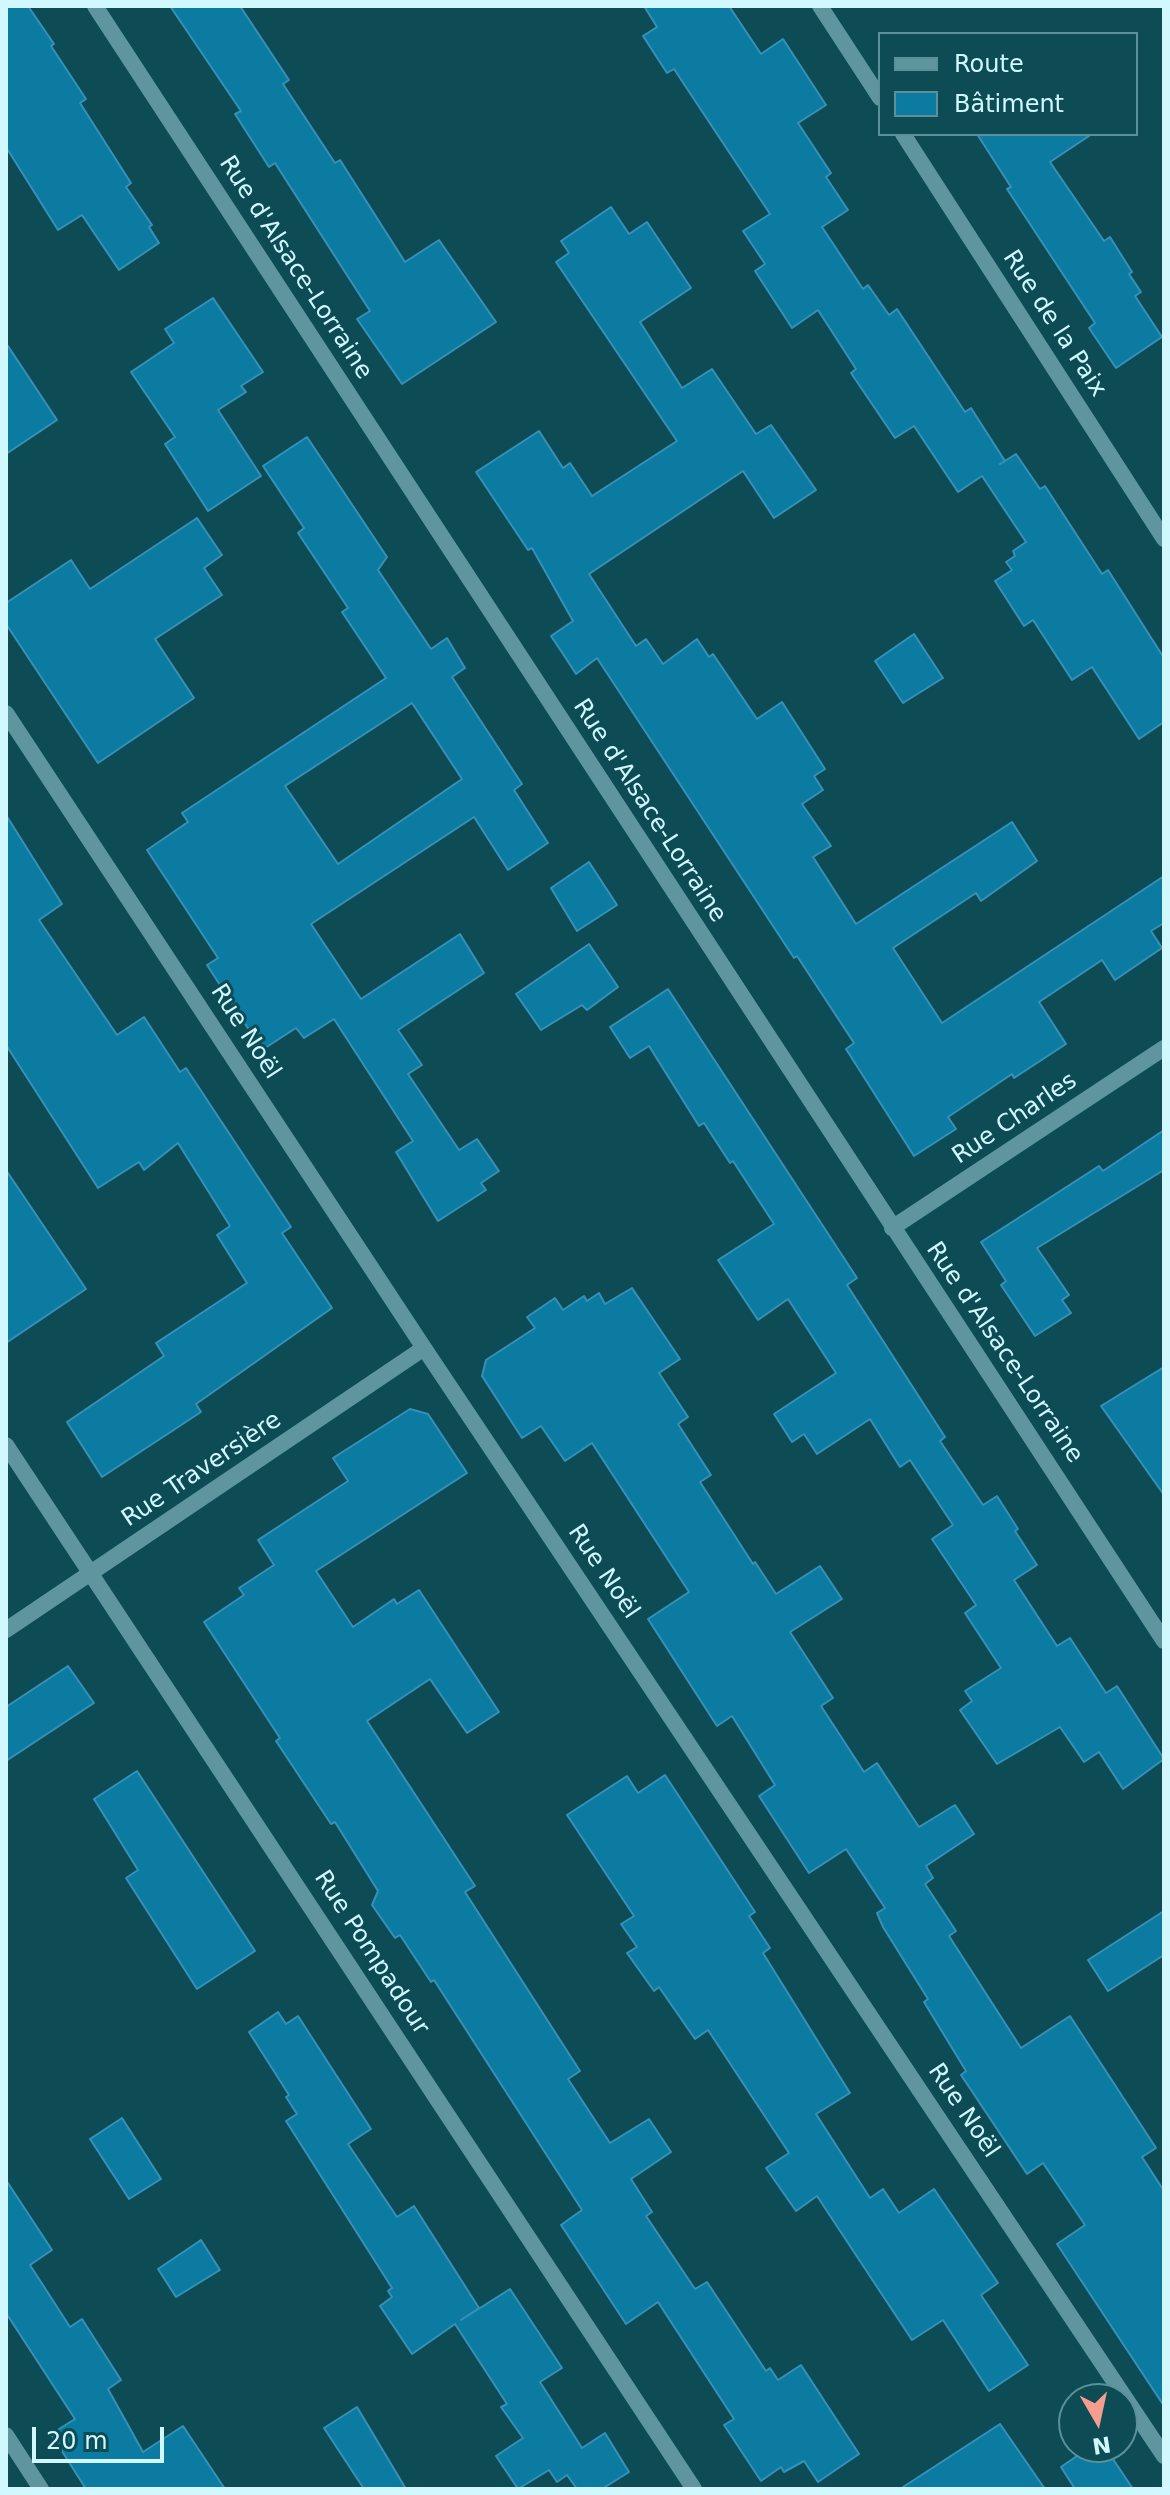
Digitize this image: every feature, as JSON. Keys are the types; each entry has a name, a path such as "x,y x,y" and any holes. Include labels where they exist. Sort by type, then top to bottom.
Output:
{"street":[{"name":"Rue d'Alsace-Lorraine","path":"95,6 1164,1641"},
{"path":"820,6 878,95"},
{"name":"Rue de la Paix","path":"904,136 1164,539"},
{"name":"Rue Noël","path":"6,713 424,1348 1164,2456"},
{"name":"Rue Charles","path":"892,1228 1164,1048"},
{"name":"Rue Traversière","path":"6,1630 424,1348"},
{"name":"Rue Pompadour","path":"6,1445 694,2489"},
{"path":"6,2435 41,2489"}],"building":[{"path":"6,6 28,6 54,44 51,46 86,99 80,103 131,183 126,187 152,225 149,227 159,243 119,270 82,215 58,230 6,147"},
{"path":"170,6 240,6 289,80 283,84 335,163 340,160 405,262 439,240 496,322 402,384 357,319 370,311 275,163 269,167 235,114 241,111"},
{"path":"644,6 729,6 761,54 783,39 826,105 798,123 831,173 826,177 848,210 822,227 863,289 868,285 889,315 897,309 965,412 971,408 1005,461 1016,454 1040,489 1045,486 1102,574 1108,570 1164,658 1164,722 1139,739 1092,667 1072,680 1033,620 1024,626 995,581 1012,570 1006,562 1015,556 1013,551 1026,542 982,476 958,492 914,426 895,438 851,373 856,369 818,310 792,328 755,271 765,264 743,231 770,214 674,69 667,73 643,36 657,27"},
{"path":"978,136 1089,136 1050,162 1104,241 1110,237 1141,292 1135,296 1162,337 1116,368 1089,328 1095,323 1007,189 1011,187"},
{"path":"611,207 629,234 647,222 691,288 640,322 682,388 712,369 756,434 771,425 816,490 774,518 743,471 589,574 636,646 646,639 663,664 697,639 709,657 713,654 757,719 782,702 825,769 814,776 823,790 802,804 831,846 813,857 856,924 1012,822 1037,861 981,901 976,893 893,948 942,1023 1164,876 1164,923 1151,931 1162,948 1115,980 1102,960 1039,1002 1066,1044 1014,1078 1012,1074 948,1117 956,1129 914,1156 846,1049 854,1043 797,956 794,958 597,658 576,674 551,636 573,621 532,548 528,550 476,472 539,431 563,468 570,463 592,496 677,441 556,262 569,253 561,241"},
{"path":"213,298 263,372 241,386 246,392 218,410 261,476 208,511 165,444 175,437 131,372 174,343 165,329"},
{"path":"6,343 57,420 6,454"},
{"path":"307,437 387,557 378,570 431,649 447,638 465,668 452,677 522,784 514,790 548,843 508,870 474,817 311,924 361,999 460,934 484,973 398,1030 422,1065 408,1074 459,1150 477,1139 499,1171 481,1183 486,1190 438,1221 396,1152 413,1141 334,1019 304,1038 296,1028 262,1050 207,965 218,958 147,850 188,822 182,813 386,678 342,612 348,608 298,533 304,528 263,466","holes":["412,703 462,779 338,864 285,786"]},
{"path":"197,518 222,555 204,568 222,595 155,639 194,698 98,763 6,624 6,603 71,560 90,589"},
{"path":"914,634 943,678 903,703 875,661"},
{"path":"6,815 62,904 39,920 117,1035 144,1017 180,1072 186,1068 291,1227 282,1233 332,1308 196,1404 201,1412 102,1477 67,1422 164,1356 156,1343 247,1283 217,1235 230,1226 178,1143 144,1170 139,1162 98,1188 6,1045"},
{"path":"589,862 617,905 577,931 551,888"},
{"path":"589,944 618,987 587,1010 582,1005 541,1030 516,994"},
{"path":"668,989 857,1278 847,1285 945,1437 940,1441 983,1505 997,1496 1018,1529 1015,1531 1037,1565 1014,1580 1057,1646 1070,1638 1106,1693 1117,1686 1164,1759 1123,1789 1099,1752 1084,1762 1060,1727 997,1764 960,1710 972,1701 965,1691 1001,1668 965,1613 976,1605 932,1539 953,1525 910,1460 900,1467 870,1419 817,1454 804,1434 792,1442 774,1414 836,1373 788,1299 758,1320 718,1260 774,1224 704,1123 699,1126 649,1046 630,1058 610,1027"},
{"path":"1164,1130 1164,1170 1037,1248 1069,1295 1062,1300 1071,1313 1035,1336 1001,1285 1006,1281 981,1242 1099,1166 1103,1171"},
{"path":"6,1170 86,1289 6,1343"},
{"path":"632,1288 680,1359 659,1373 688,1417 678,1424 711,1475 700,1482 753,1564 755,1562 776,1594 820,1566 842,1599 790,1632 833,1698 821,1706 864,1772 877,1763 919,1827 955,1805 974,1834 926,1866 933,1878 925,1884 956,1931 949,1936 1021,2048 1070,2016 1156,2148 1142,2157 1164,2191 1164,2406 1057,2244 1085,2225 1043,2163 1027,2174 961,2075 966,2071 924,2002 928,1999 883,1927 877,1913 885,1908 846,1849 809,1873 759,1796 775,1785 732,1716 717,1726 648,1619 689,1592 592,1443 565,1461 541,1426 522,1438 482,1376 486,1360 535,1328 527,1317 555,1298 563,1310 584,1296 587,1301 599,1293 605,1304"},
{"path":"1164,1367 1164,1495 1101,1406"},
{"path":"410,1409 428,1414 467,1473 316,1571 353,1627 394,1599 397,1604 419,1590 499,1712 467,1733 430,1679 367,1721 475,1886 465,1892 580,2071 568,2079 610,2143 649,2119 671,2152 631,2179 652,2212 646,2216 695,2289 707,2282 766,2371 770,2368 778,2380 801,2365 859,2454 818,2482 804,2461 784,2472 781,2467 761,2481 724,2425 734,2419 658,2302 626,2324 561,2225 582,2210 434,1980 431,1982 400,1935 395,1938 372,1905 378,1891 335,1822 331,1824 276,1741 280,1738 204,1622 244,1595 239,1588 274,1565 258,1540 348,1481 333,1458"},
{"path":"68,1666 94,1703 6,1761 6,1707"},
{"path":"137,1771 255,1951 197,1989 126,1878 138,1870 94,1799"},
{"path":"665,1775 755,1912 749,1916 770,1948 763,1953 850,2093 816,2114 870,2198 883,2189 899,2213 934,2189 998,2283 981,2295 1028,2365 989,2391 943,2320 912,2340 817,2196 796,2211 766,2168 789,2153 708,2030 695,2039 659,1987 654,1991 627,1953 637,1947 621,1924 634,1916 567,1815 627,1776 638,1793"},
{"path":"1164,1911 1164,1955 1108,1991 1088,1960"},
{"path":"278,2012 286,2024 298,2016 371,2129 348,2144 397,2217 414,2206 479,2308 461,2320 510,2289 562,2368 540,2382 582,2448 605,2433 629,2472 602,2489 577,2489 567,2475 557,2482 549,2470 518,2489 496,2456 523,2438 501,2407 507,2404 455,2324 412,2354 380,2306 392,2297 388,2291 392,2288 286,2121 297,2114 286,2097 289,2095 249,2032"},
{"path":"122,2118 161,2179 129,2199 90,2139"},
{"path":"6,2180 52,2250 30,2265 70,2327 82,2319 121,2380 108,2389 143,2452 183,2426 225,2489 86,2489 51,2434 75,2419 6,2313"},
{"path":"201,2240 220,2270 176,2297 158,2269"},
{"path":"357,2407 406,2489 364,2489 324,2428"},
{"path":"1000,2424 1045,2489 900,2489"},
{"path":"1067,2463 1116,2463 1133,2489 1075,2489 1061,2467"}]}
